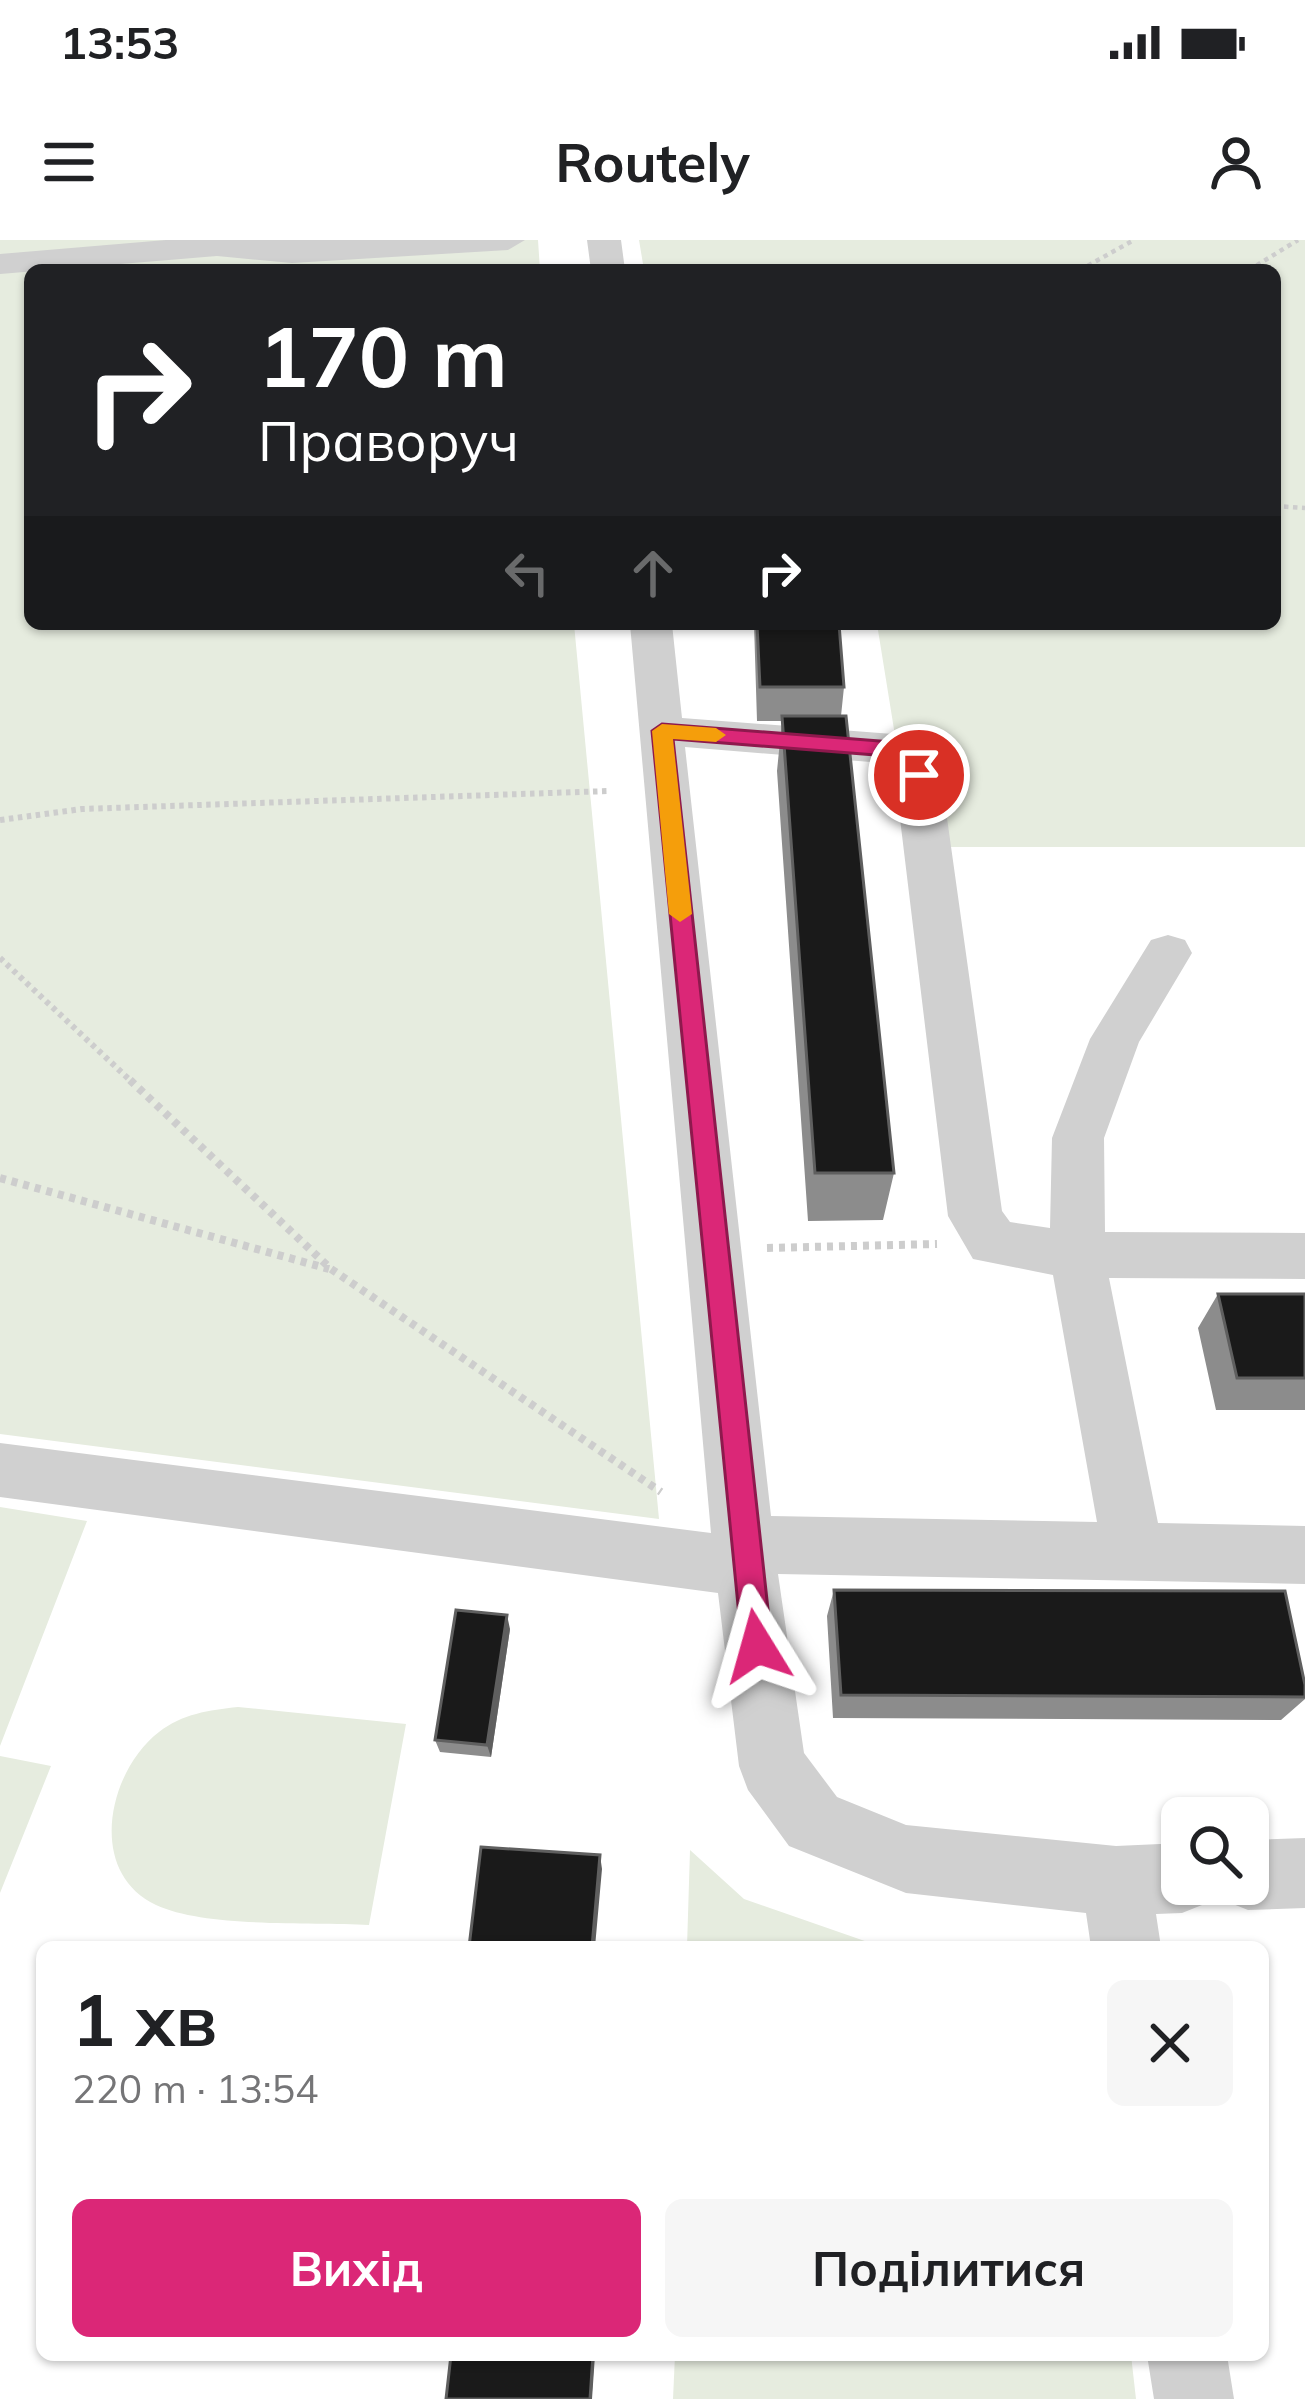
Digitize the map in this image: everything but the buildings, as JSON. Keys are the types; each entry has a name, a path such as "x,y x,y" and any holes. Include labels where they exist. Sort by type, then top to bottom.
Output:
{"street":[{"path":"0,264 272,240"},
{"path":"223,247 292,253 508,240"},
{"path":"652,630 745,1555 772,1766 813,1822 906,1859 1142,1902"},
{"path":"662,731 892,749 912,760 919,775 975,1216 993,1243 1077,1256 1305,1256"},
{"path":"1133,1551 1077,1256 1078,1138 1115,1039 1168,953"},
{"path":"0,1471 745,1555 1133,1551 1305,1555"},
{"path":"1269,1874 1305,1873"},
{"path":"1188,2361 1194,2399"}],"path":[{"path":"1091,264 1134,240"},
{"path":"1260,264 1301,241"},
{"path":"0,820 82,809 609,791"},
{"path":"0,958 331,1270 661,1492"},
{"path":"0,1178 331,1270"},
{"path":"767,1248 993,1243"}],"shaded area":[{"path":"0,240 538,240 540,264 24,264 24,630 575,630 659,1519 0,1434"},
{"path":"639,240 1305,240 1305,847 913,847 878,630 1281,630 1281,264 643,264"},
{"path":"0,1507 87,1521 0,1746"},
{"path":"238,1707 406,1724 369,1925 230,1921 177,1912 134,1890 120,1870 112,1821 117,1795 141,1749 177,1721"},
{"path":"0,1756 51,1766 0,1893"},
{"path":"690,1850 744,1899 865,1941 687,1941"},
{"path":"675,2361 1132,2361 1136,2399 673,2399"}],"slow traffic":[{"path":"680,914 662,731 716,735"}],"route":[{"path":"757,1646 662,731 892,749 912,760 919,775"}]}
